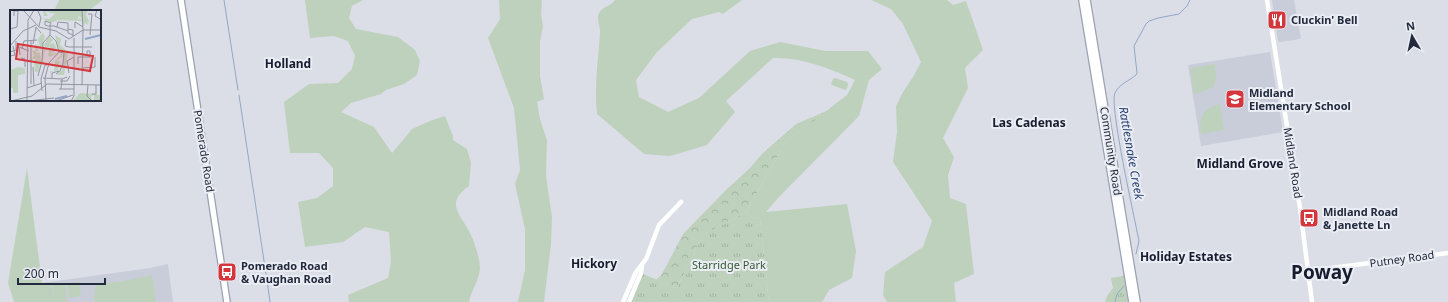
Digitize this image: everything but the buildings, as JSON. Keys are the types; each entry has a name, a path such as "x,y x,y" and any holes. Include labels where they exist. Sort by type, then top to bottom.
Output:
{"main road":[{"name":"Pomerado Road","path":"181,0 227,302"},
{"name":"Community Road","path":"1082,0 1128,281 1135,301"},
{"name":"Community Road","path":"1087,0 1134,286 1135,301"},
{"path":"1096,57 1095,65 1098,86 1096,89 1099,90 1102,107 1105,112"},
{"path":"1126,269 1128,270 1131,283 1134,286"}],"street":[{"name":"Midland Road","path":"1267,0 1300,208 1312,302"},
{"path":"629,302 641,273 642,265 659,225 681,202"},
{"name":"Putney Road","path":"1308,272 1448,253"},
{"path":"623,302 637,269 642,265"},
{"path":"629,287 634,289"}],"shaded area":[{"path":"1272,0 1294,0 1300,39 1278,41"},
{"name":"Midland Elementary School","path":"1270,52 1283,132 1201,146 1188,65"},
{"path":"168,264 173,302 46,302 42,283 150,268"}],"green space":[{"path":"59,0 103,0 89,10 54,10"},
{"path":"305,0 363,0 352,6 349,18 356,29 398,37 415,50 420,61 417,75 404,84 386,90 381,94 351,103 341,112 374,127 392,153 412,129 445,116 453,136 453,140 467,149 471,163 469,186 456,200 456,206 459,214 473,239 480,267 479,276 469,302 349,302 348,295 388,278 391,262 389,232 365,227 343,242 305,247 298,202 317,198 333,186 333,168 319,153 290,153 284,102 309,84 338,83 352,69 355,56 348,41 334,36 310,38"},
{"path":"499,0 542,1 541,14 543,27 540,41 540,76 544,99 537,102 540,119 547,140 546,176 552,217 551,244 544,302 518,302 525,270 525,229 515,184 520,170 514,108 488,38 500,19"},
{"path":"615,0 742,0 723,14 719,12 692,19 657,52 636,80 639,97 668,112 699,98 750,51 780,42 825,51 868,51 882,69 869,80 859,116 766,212 847,204 856,251 852,278 829,290 822,302 769,302 760,218 754,219 746,212 786,142 847,95 855,80 835,71 804,61 773,58 726,101 735,112 707,145 670,156 644,154 597,114 596,84 600,32 598,15 602,9"},
{"path":"871,0 947,0 953,5 966,1 983,50 965,68 968,88 943,138 954,157 948,175 950,198 966,204 974,274 954,283 956,302 887,302 883,295 885,272 923,247 932,221 893,162 897,132 896,106 921,62 903,24 891,9"},
{"path":"1215,64 1216,76 1214,86 1205,91 1194,94 1190,69"},
{"path":"835,78 847,82 847,89 845,90 832,85 833,79"},
{"path":"1220,104 1224,129 1201,134 1201,118 1203,114 1209,108"},
{"path":"827,111 786,142 746,212 703,235 677,288 656,280 662,274 683,234 750,168 762,154 796,124"},
{"path":"27,168 42,283 51,282 54,300 53,285 65,284 67,298 59,299 67,299 68,302 14,302 8,283"},
{"name":"Starridge Park","path":"746,212 754,219 760,218 769,302 631,302 643,274 677,288 703,235"},
{"path":"152,275 156,302 94,302 95,287 100,283 118,282"},
{"path":"1124,276 1128,302 1105,302 1107,296 1113,288 1111,278"},
{"path":"79,282 81,296 69,298 67,283"}],"waterway":[{"path":"224,0 238,90"},
{"name":"Rattlesnake Creek","path":"1136,254 1139,241 1119,140 1114,102 1115,93 1119,87 1137,73 1134,46 1146,24 1149,21 1158,18 1179,14 1187,6 1190,0"},
{"path":"239,95 266,274"},
{"path":"267,280 270,302"},
{"name":"Rattlesnake Creek","path":"1115,302 1117,294 1124,286"}],"place":[{"name":"Cluckin' Bell","path":"1277,20"},
{"name":"Midland Elementary School","path":"1235,99"},
{"name":"Midland Road & Janette Ln","path":"1309,218"},
{"name":"Pomerado Road & Vaughan Road","path":"227,272"}],"district":[{"name":"Holland","path":"288,64"},
{"name":"Las Cadenas","path":"1029,123"},
{"name":"Midland Grove","path":"1240,164"},
{"name":"Holiday Estates","path":"1186,257"},
{"name":"Hickory","path":"594,264"},
{"name":"Poway","path":"1322,272"}]}
